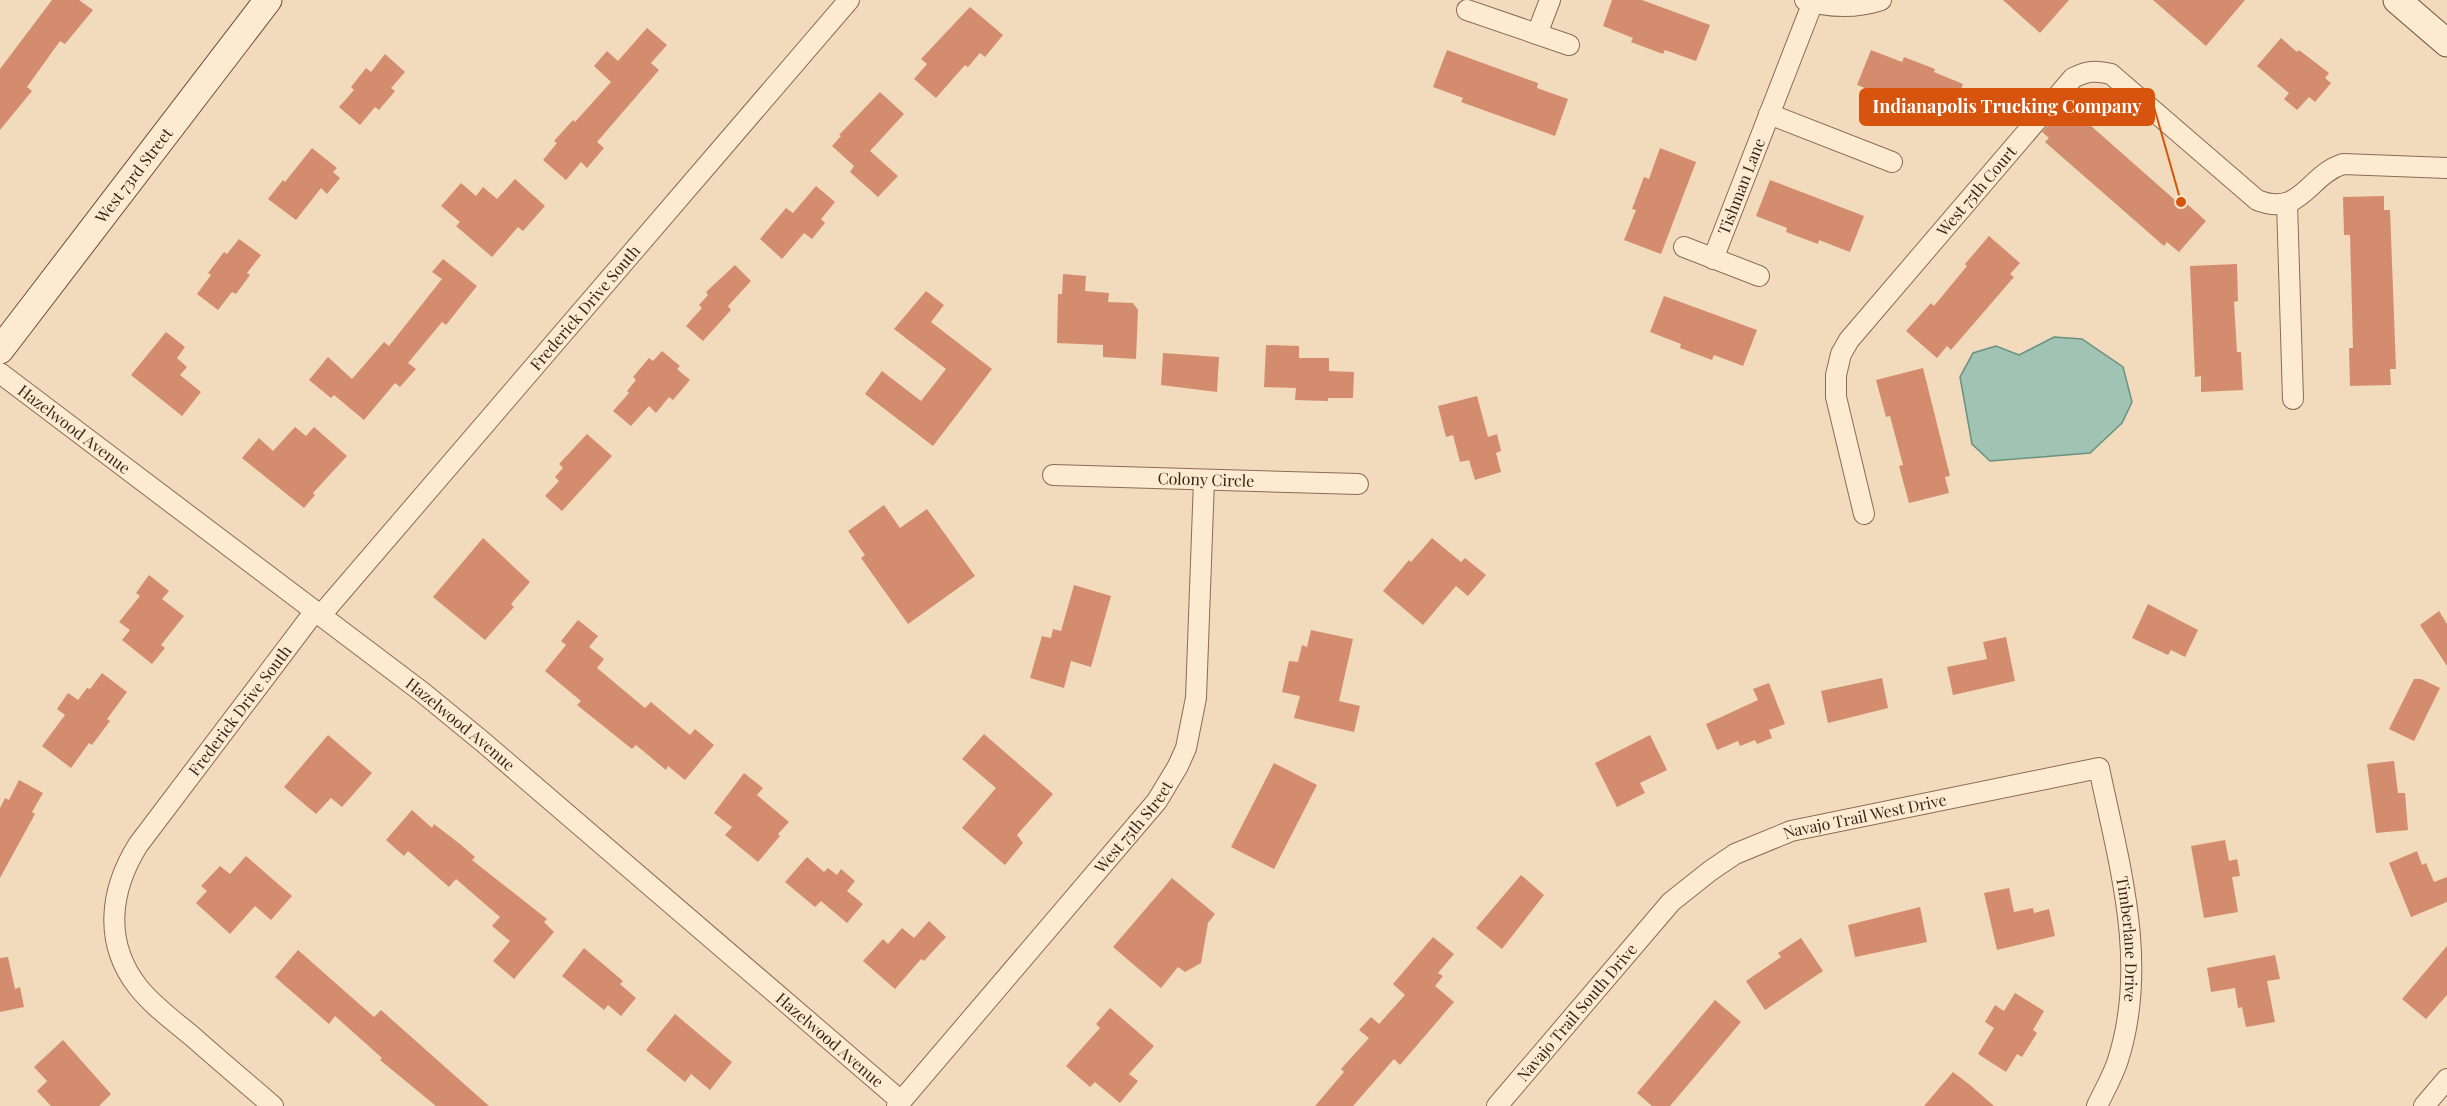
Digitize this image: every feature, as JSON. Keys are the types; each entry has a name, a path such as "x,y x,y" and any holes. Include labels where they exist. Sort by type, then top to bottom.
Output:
{"main road":[{"name":"West 73rd Street","path":"0,351 268,0"},
{"path":"2402,2 2447,43"}],"street":[{"name":"Frederick Drive South","path":"273,1106 149,998 128,970 118,947 114,912 118,885 133,852 318,613 849,0"},
{"path":"1537,34 1550,0"},
{"name":"Tishman Lane","path":"1713,259 1769,114 1809,1 1854,6 1881,0"},
{"path":"1467,9 1569,45"},
{"name":"West 75th Court","path":"1864,513 1836,397 1836,375 1842,354 1849,340 2073,78 2087,71 2097,70 2111,74 2257,200 2271,206 2287,203"},
{"path":"1769,114 1892,162"},
{"path":"2294,399 2287,203 2296,199 2333,167 2343,164 2447,168"},
{"path":"1684,247 1759,276"},
{"name":"Hazelwood Avenue","path":"0,373 318,613 483,742 899,1104"},
{"name":"Colony Circle","path":"1053,475 1358,484"},
{"name":"West 75th Street","path":"899,1104 1156,801 1178,766 1186,748 1196,698 1204,480"},
{"name":"Navajo Trail West Drive","path":"1657,918 1671,902 1710,870 1735,854 1791,831 2099,768"},
{"name":"Timberlane Drive","path":"2097,1106 2117,1061 2127,1020 2132,958 2127,906 2099,768"},
{"name":"Navajo Trail South Drive","path":"1497,1106 1657,918"},
{"path":"2424,1106 2447,1079"}],"shaded area":[{"path":"2054,337 2082,339 2123,367 2132,402 2122,423 2090,453 1990,461 1972,444 1960,377 1973,353 1996,346 2019,355"}],"building":[{"path":"52,0 79,0 93,10 65,44 60,41 27,87 32,91 0,130 0,69"},
{"path":"1612,0 1642,0 1710,25 1696,61 1665,50 1663,54 1631,42 1633,38 1603,26"},
{"path":"2003,0 2069,0 2040,33"},
{"path":"2153,0 2245,0 2206,46"},
{"path":"970,7 1003,35 985,57 980,53 968,67 965,65 936,98 914,79 927,64 921,59"},
{"path":"647,28 667,45 651,63 659,70 597,142 604,148 587,168 581,162 566,180 543,160 557,143 554,141 573,120 575,122 611,82 594,66 607,51 618,61"},
{"path":"2281,38 2297,52 2299,50 2329,73 2325,78 2331,83 2315,102 2309,97 2297,110 2284,99 2289,93 2257,66"},
{"path":"1447,50 1538,83 1537,88 1568,99 1555,136 1461,102 1463,98 1433,87"},
{"path":"1871,50 1902,62 1904,57 1935,69 1934,72 1963,84 1949,120 1857,85"},
{"path":"385,54 405,72 391,88 395,91 379,110 375,107 360,125 339,107 354,90 351,87 366,68 371,72"},
{"path":"880,92 904,114 870,151 898,176 878,197 850,172 854,166 832,146 841,136 839,135"},
{"path":"2069,101 2092,122 2090,125 2175,200 2178,196 2206,221 2179,252 2167,242 2164,246 2045,142 2049,138 2042,132"},
{"path":"312,148 337,168 333,172 340,178 327,194 321,188 296,220 268,199"},
{"path":"1660,148 1696,162 1661,254 1624,240 1636,210 1632,209 1644,177 1649,179"},
{"path":"515,179 545,206 523,231 518,227 492,257 456,226 460,222 441,206 461,183 476,196 483,187 497,199"},
{"path":"1770,180 1864,216 1850,252 1819,240 1818,244 1786,232 1787,228 1756,216"},
{"path":"816,186 835,202 821,219 825,223 812,239 804,233 782,259 760,239 786,208 793,213"},
{"path":"2384,196 2384,210 2390,210 2396,369 2390,369 2391,385 2350,386 2349,348 2353,348 2350,235 2344,235 2343,197"},
{"path":"1989,236 2020,263 2010,274 2014,277 1951,350 1947,346 1937,358 1906,331 1931,303 1934,306"},
{"path":"239,239 261,255 247,273 250,275 236,294 232,292 218,310 197,294 211,275 208,273 224,252 227,254"},
{"path":"443,259 477,286 446,325 442,322 408,363 416,369 400,387 395,383 364,420 334,395 331,398 309,380 328,357 352,379 384,342 389,346 442,279 432,272"},
{"path":"2237,264 2238,301 2234,302 2237,352 2241,352 2243,390 2201,392 2201,376 2195,377 2190,266"},
{"path":"735,265 751,281 728,306 731,310 703,341 686,326 702,308 699,305 708,295 706,292"},
{"path":"1063,274 1086,276 1085,291 1109,293 1108,302 1133,303 1138,310 1136,359 1103,357 1103,345 1057,343 1058,294 1062,294"},
{"path":"926,291 944,305 931,322 992,369 933,446 865,394 882,371 921,401 946,369 894,329"},
{"path":"1664,296 1757,330 1743,366 1714,355 1712,360 1680,348 1681,344 1650,332"},
{"path":"166,332 185,347 177,358 187,367 180,375 201,392 182,416 131,375"},
{"path":"1266,345 1299,346 1299,358 1329,358 1329,371 1354,372 1353,398 1328,398 1328,401 1295,400 1296,388 1264,387"},
{"path":"662,351 680,366 677,369 690,380 673,400 669,397 656,413 649,406 631,426 613,411 629,393 627,391 636,380 633,377 649,358 653,361"},
{"path":"1163,353 1219,357 1217,392 1161,385"},
{"path":"1923,368 1950,476 1945,477 1949,493 1909,503 1899,466 1903,465 1890,416 1886,417 1876,380"},
{"path":"1477,396 1488,437 1497,434 1501,451 1496,453 1501,472 1475,480 1469,460 1460,462 1453,435 1446,437 1438,406"},
{"path":"295,427 306,436 314,427 347,456 313,493 315,495 304,508 242,458 259,438 273,451"},
{"path":"587,434 612,456 562,511 545,496 559,481 555,477 563,468 559,464"},
{"path":"884,505 900,528 927,509 975,576 908,624 861,558 865,555 848,531"},
{"path":"483,538 530,582 511,604 514,607 485,640 433,597"},
{"path":"1432,538 1461,562 1465,558 1486,575 1468,596 1456,586 1423,625 1383,591 1409,560 1411,562"},
{"path":"149,575 169,591 162,599 184,616 161,645 165,648 152,664 122,640 130,630 119,622 140,596 136,593"},
{"path":"1074,585 1111,596 1091,667 1071,661 1064,688 1030,678 1042,636 1051,638 1053,629 1061,631"},
{"path":"2148,604 2198,630 2185,657 2171,650 2168,655 2132,638"},
{"path":"2439,611 2447,624 2447,666 2420,625"},
{"path":"578,620 598,636 589,647 604,659 597,668 645,708 651,702 690,735 695,729 714,745 685,780 668,766 666,770 636,745 632,749 577,705 581,701 545,671 566,645 561,641"},
{"path":"1311,630 1353,639 1339,701 1360,706 1354,732 1294,718 1300,696 1282,692 1289,661 1298,662 1302,645 1307,647"},
{"path":"2006,637 2015,681 1953,695 1947,667 1987,659 1983,642"},
{"path":"102,673 127,692 107,719 110,721 92,745 89,743 71,768 42,746 65,715 57,709 68,693 78,700"},
{"path":"1882,678 1888,708 1828,723 1821,691"},
{"path":"2414,679 2421,679 2440,688 2414,741 2389,729"},
{"path":"1769,683 1785,724 1769,730 1772,738 1757,744 1755,740 1740,746 1738,741 1717,750 1706,724 1758,700 1753,689"},
{"path":"984,734 1053,794 1017,835 1023,843 1005,865 962,828 996,788 962,759"},
{"path":"328,735 372,773 342,807 331,798 316,814 284,787"},
{"path":"1650,735 1667,770 1640,783 1645,793 1617,807 1595,763"},
{"path":"2394,761 2398,793 2405,793 2408,830 2376,833 2367,764"},
{"path":"1274,763 1317,785 1274,869 1231,847"},
{"path":"744,773 763,788 757,795 789,822 758,862 725,835 732,827 714,813"},
{"path":"19,780 43,793 32,812 35,814 0,878 0,808 5,798 9,800"},
{"path":"412,810 432,828 434,824 460,844 475,857 472,860 547,919 544,922 554,932 514,979 493,961 510,941 492,926 500,917 456,879 449,887 408,851 404,856 386,840"},
{"path":"2225,840 2229,861 2237,859 2240,876 2232,877 2238,912 2204,918 2191,846"},
{"path":"2417,851 2422,865 2426,863 2434,882 2447,877 2447,902 2411,917 2389,863"},
{"path":"246,856 292,896 271,920 255,906 230,934 196,903 207,891 201,886 220,866 230,874"},
{"path":"807,857 824,872 828,868 837,875 841,869 855,881 847,891 863,904 847,923 821,901 815,907 785,882"},
{"path":"1521,875 1544,895 1502,949 1476,928"},
{"path":"1172,878 1215,914 1208,923 1201,963 1185,972 1178,967 1161,988 1113,947"},
{"path":"2009,888 2014,912 2033,908 2034,913 2049,909 2055,936 1997,950 1984,893"},
{"path":"1920,907 1927,942 1855,957 1848,925"},
{"path":"929,921 946,937 924,961 921,959 895,989 863,961 883,939 888,944 902,928 914,938"},
{"path":"1433,937 1454,954 1438,973 1443,976 1435,986 1454,1002 1400,1065 1394,1059 1353,1106 1315,1106 1344,1072 1341,1069 1369,1038 1359,1030 1371,1017 1379,1024 1405,995 1393,984"},
{"path":"1801,938 1823,971 1765,1010 1746,981 1781,957 1778,953"},
{"path":"2447,946 2447,995 2426,1019 2402,999"},
{"path":"584,948 623,981 620,984 636,998 621,1016 608,1005 604,1010 562,976"},
{"path":"298,950 374,1017 381,1010 489,1106 436,1106 380,1060 382,1058 335,1016 329,1024 275,977"},
{"path":"2275,955 2280,979 2267,981 2275,1022 2246,1027 2242,1007 2238,1008 2235,988 2211,992 2207,968"},
{"path":"8,957 15,989 20,987 24,1007 0,1012 0,958"},
{"path":"2015,993 2044,1011 2033,1030 2037,1033 2022,1057 2017,1054 2006,1072 1978,1054 1994,1028 1985,1022 1995,1005 2004,1011"},
{"path":"1715,1000 1741,1022 1670,1106 1652,1106 1637,1093"},
{"path":"1110,1008 1154,1046 1129,1074 1138,1081 1120,1103 1095,1082 1090,1087 1066,1066 1100,1028 1096,1024"},
{"path":"675,1014 732,1062 710,1090 691,1074 685,1082 646,1050"},
{"path":"63,1040 111,1094 99,1106 51,1106 37,1091 47,1081 34,1067"},
{"path":"1953,1072 1970,1085 1994,1106 1924,1106"}],"place":[{"name":"Indianapolis Trucking Company","path":"2181,202"}]}
